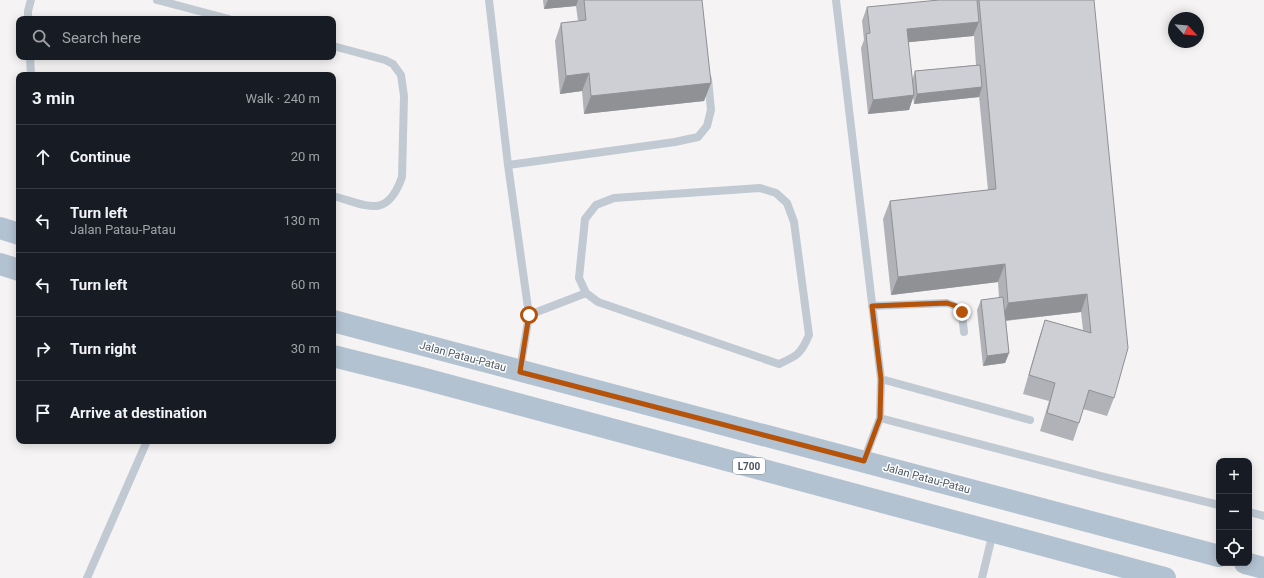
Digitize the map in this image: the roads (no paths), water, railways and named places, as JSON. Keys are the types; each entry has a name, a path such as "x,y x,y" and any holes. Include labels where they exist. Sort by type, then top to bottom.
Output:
{"main road":[{"path":"0,228 16,233"},
{"path":"0,264 16,269"},
{"name":"Jalan Patau-Patau","path":"336,322 520,372 864,461 1216,555"},
{"name":"L700","path":"336,357 421,378 1165,578"},
{"path":"1252,565 1264,568"}],"lane":[{"path":"28,16 31,0"},
{"path":"157,0 218,16"},
{"path":"489,0 508,165 529,315 520,372"},
{"path":"836,0 881,379 880,418 864,461"},
{"path":"336,47 385,60 393,64 401,75 404,96 402,177 398,190 392,199 383,205 374,207 336,197"},
{"path":"30,60 31,72"},
{"path":"508,165 675,142 698,137 707,126 711,110 707,70"},
{"path":"760,188 776,193 787,203 794,222 809,335 795,357 779,364 598,302 586,293 579,278 585,218 596,205 614,198 760,188"},
{"path":"529,315 586,293"},
{"path":"872,306 947,303 956,306 962,312 964,332"},
{"path":"881,379 1030,420"},
{"path":"880,418 1216,504"},
{"path":"87,578 146,444"},
{"path":"1252,513 1264,516"},
{"path":"982,578 993,532"}]}
